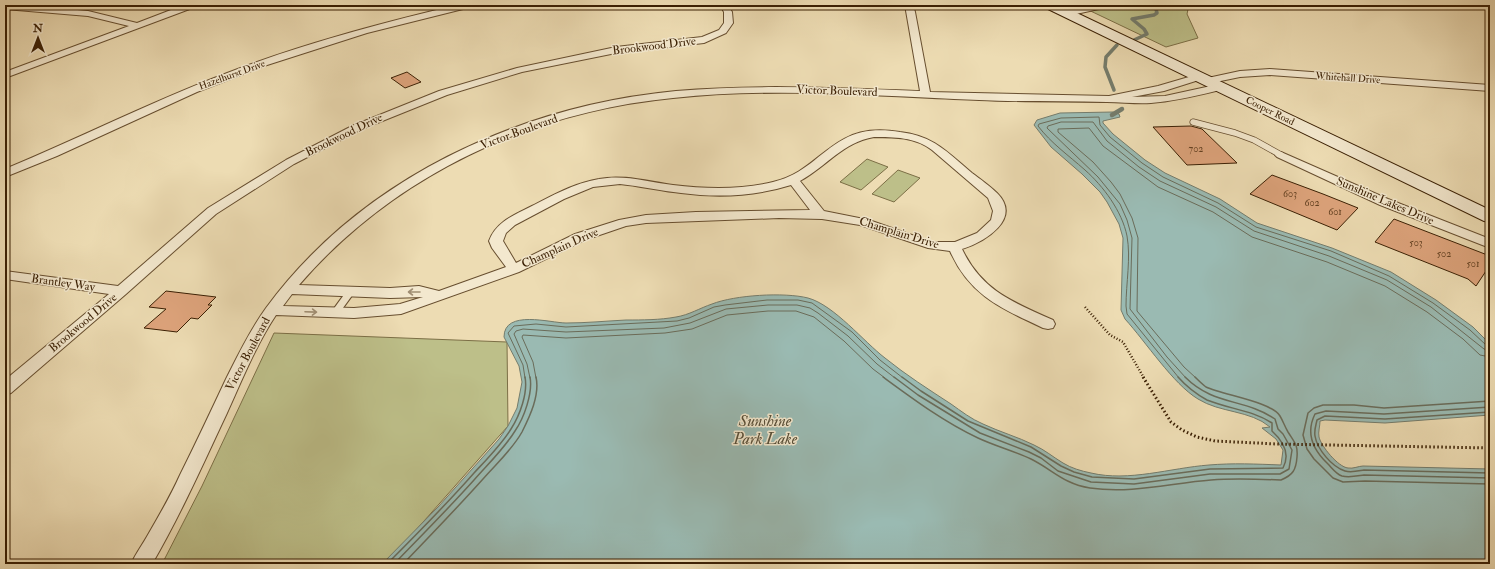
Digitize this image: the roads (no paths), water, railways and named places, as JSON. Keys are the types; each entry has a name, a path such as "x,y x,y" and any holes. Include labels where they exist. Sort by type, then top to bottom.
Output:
{"street":[{"path":"5,75 192,5"},
{"name":"Hazelhurst Drive","path":"5,173 183,94 304,49 403,20 468,5"},
{"name":"Brookwood Drive","path":"5,389 121,291 186,232 231,197 290,162 356,128 443,93 520,70 616,50 704,40 716,36 729,25 731,19 724,5"},
{"path":"908,5 911,12 925,94"},
{"name":"Cooper Road","path":"1050,5 1490,217"},
{"path":"1067,13 1105,5"},
{"path":"5,6 98,15 118,19 136,25"},
{"name":"Whitehall Drive","path":"1203,79 1270,72 1490,88"},
{"name":"Victor Boulevard","path":"1109,99 1203,79"},
{"name":"Victor Boulevard","path":"141,564 180,492 258,331 288,289 339,235 375,206 414,180 477,147 508,134 564,115 611,103 677,94 790,90 1109,99 1132,102 1181,97 1220,88"},
{"name":"Champlain Drive","path":"272,310 354,313 401,309 514,269 580,237 624,223 646,219 795,214 820,215 845,218 869,224 929,244 954,246 970,242 988,231 997,220 999,214 998,206 992,196 926,142 909,136 890,133 866,134 840,145 810,170 793,179 754,189 715,192 676,189 616,180 589,184 526,214 512,222 500,232 496,242 514,269"},
{"name":"Sunshine Lakes Drive","path":"1281,155 1384,202 1490,244"},
{"path":"793,179 820,215"},
{"path":"954,246 963,265 975,281 1006,305 1048,324"},
{"name":"Brantley Way","path":"5,275 121,291"},
{"path":"288,289 390,293 419,292 440,296"}],"lane":[{"path":"1193,122 1235,133 1254,140 1281,155"},
{"path":"335,313 351,291"}],"water":[{"name":"Sunshine Park Lake","path":"1113,112 1119,114 1120,117 1103,121 1103,123 1113,134 1145,160 1165,173 1220,199 1257,223 1332,248 1391,272 1436,300 1473,327 1490,344 1490,415 1385,423 1325,420 1320,421 1319,437 1330,456 1344,467 1348,468 1363,466 1490,469 1490,564 382,564 438,507 499,439 508,426 517,408 522,382 519,366 504,337 506,328 512,323 520,320 540,320 566,323 670,318 681,316 733,298 760,295 798,296 818,302 828,308 893,364 917,382 970,417 989,427 1022,439 1042,449 1066,465 1076,469 1105,475 1120,476 1150,474 1218,464 1281,465 1283,450 1276,439 1262,428 1270,427 1253,417 1216,407 1198,399 1169,373 1125,319 1121,310 1123,238 1119,224 1100,192 1051,147 1034,125 1037,120 1060,113"}],"waterway":[{"path":"1134,40 1147,34 1144,29 1132,19 1154,15 1157,13 1155,5"},
{"path":"1114,90 1105,67 1106,57 1117,45"},
{"path":"1112,115 1122,109"}]}
